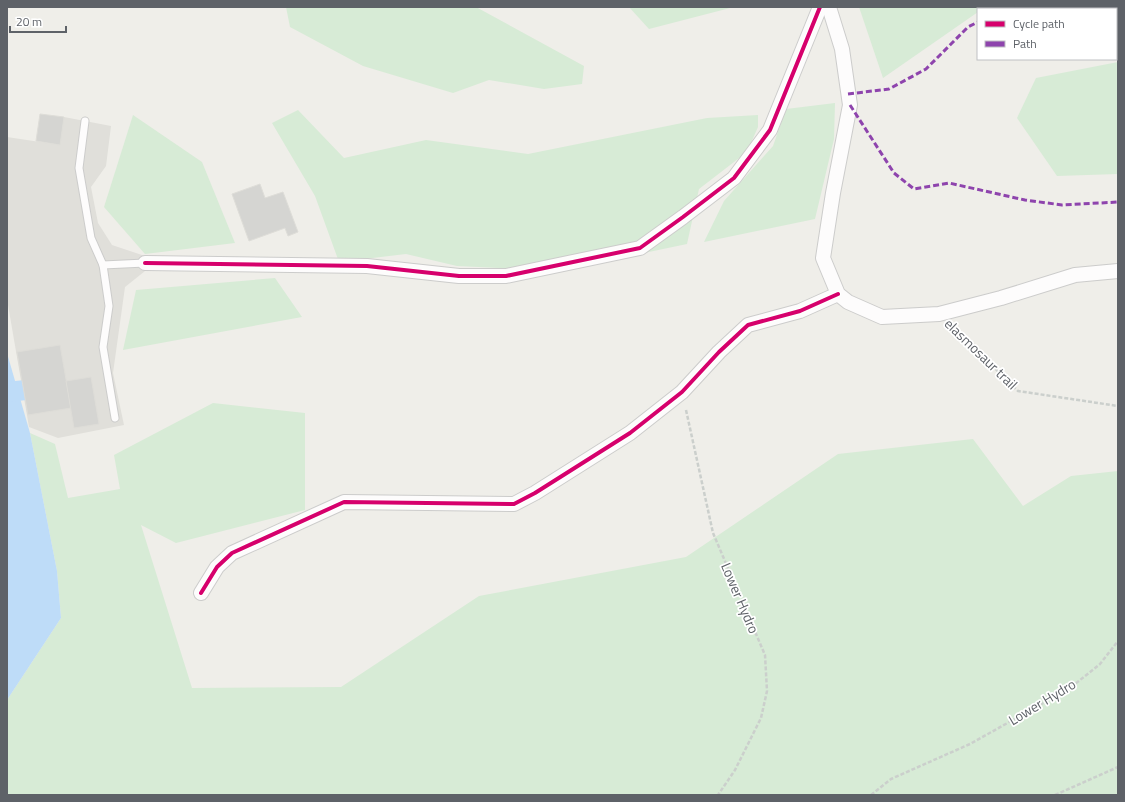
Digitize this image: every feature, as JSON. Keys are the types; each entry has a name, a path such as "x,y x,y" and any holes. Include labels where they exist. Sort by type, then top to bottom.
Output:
{"street":[{"path":"145,263 367,266 459,276 506,276 640,248 684,217 734,178 770,130 820,7"},
{"path":"829,7 842,49 850,105 833,193 823,258 838,294 848,302 882,317 939,314 1001,298 1075,275 1118,271"},
{"path":"201,593 217,567 232,553 344,502 514,504 535,493 630,433 682,392 719,352 748,325 800,311 838,294"}],"lane":[{"path":"85,121 79,168 91,238 103,265 109,306 103,347 115,418"},
{"path":"103,265 145,263"}],"path":[{"path":"1055,795 1118,766"}],"shaded area":[{"path":"64,117 111,126 106,166 91,187 98,223 112,245 145,256 145,271 125,287 113,373 124,425 58,438 29,427 7,299 7,137 60,145"}],"green space":[{"path":"286,7 476,7 584,66 582,84 544,89 489,80 453,93 363,66 290,27"},
{"path":"629,7 734,7 649,29"},
{"path":"859,7 985,7 977,8 977,13 883,78"},
{"path":"1118,62 1118,174 1057,176 1017,118 1036,78"},
{"path":"835,103 834,139 815,219 704,242 724,201 773,146 786,109"},
{"path":"298,110 344,158 426,140 528,154 707,118 758,115 758,127 747,152 699,189 687,244 558,271 457,266 406,254 339,262 315,196 272,123"},
{"path":"133,115 202,162 235,243 145,254 104,207"},
{"path":"275,278 302,317 123,350 136,290"},
{"path":"213,403 305,413 305,510 176,543 141,525 192,688 341,687 479,596 686,557 838,454 973,439 1023,506 1071,476 1118,471 1118,795 7,795 7,700 61,618 57,571 30,433 55,444 68,498 120,489 114,455"}],"water":[{"path":"7,353 30,433 57,571 61,618 7,700"}],"building":[{"path":"40,114 64,117 60,145 36,141"},
{"path":"260,184 265,198 283,192 298,232 288,236 285,228 249,241 232,194"},
{"path":"60,345 71,408 28,415 17,352"},
{"path":"91,377 99,424 74,428 66,381"}],"waterway":[{"path":"7,392 45,388"}],"marked path":[{"path":"1012,8 1016,7"},
{"path":"848,94 889,89 926,69 968,27 977,22"},
{"path":"850,105 894,173 914,189 949,183 1025,200 1062,205 1118,202"}],"cycle path":[{"path":"145,263 367,266 459,276 506,276 640,248 734,178 770,130 820,7"},
{"path":"201,593 217,567 232,553 344,502 514,504 535,493 630,433 682,392 719,352 748,325 800,311 838,294"}]}
